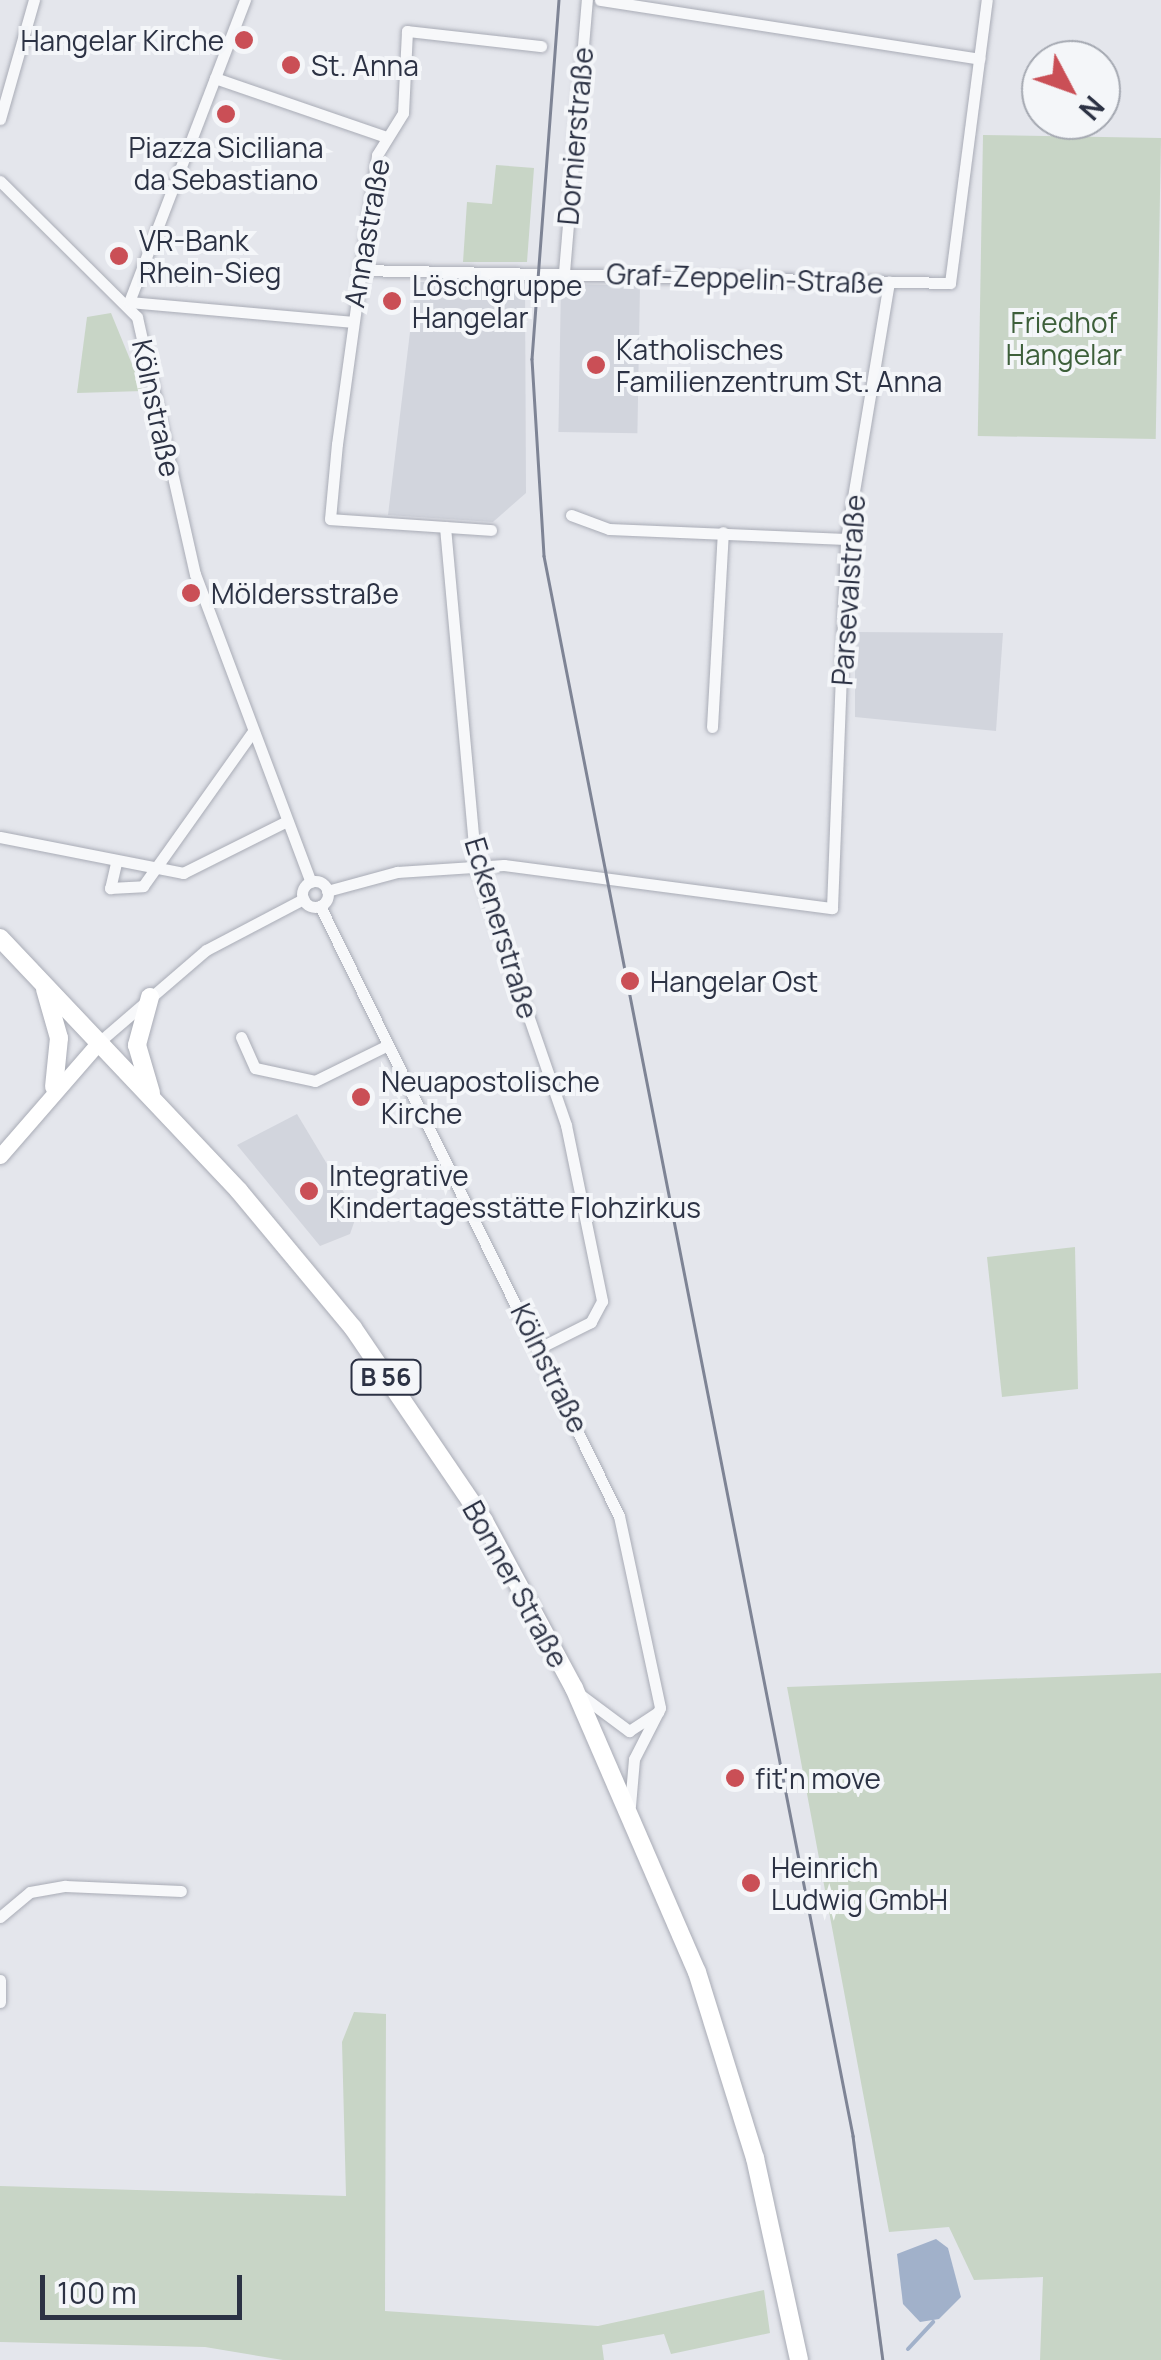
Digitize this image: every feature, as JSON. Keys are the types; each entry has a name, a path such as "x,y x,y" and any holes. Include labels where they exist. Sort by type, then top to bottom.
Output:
{"main road":[{"name":"Bonner Straße","path":"0,938 152,1098 353,1328 484,1521 574,1688 630,1806 696,1972 755,2158 799,2360"},
{"path":"44,984 59,1038 54,1087"},
{"path":"150,997 137,1045 152,1098"}],"street":[{"path":"0,118 34,0"},
{"name":"Kölnstraße","path":"246,0 129,302 195,574 310,882"},
{"name":"Dornierstraße","path":"564,272 587,0"},
{"path":"600,0 725,12 828,40 979,58 987,0"},
{"name":"Annastraße","path":"445,527 330,519 351,322 386,137 403,113 412,28 542,46"},
{"name":"Graf-Zeppelin-Straße","path":"360,270 950,283 979,58"},
{"path":"215,78 386,137"},
{"path":"0,182 129,302 351,322"},
{"name":"Parsevalstraße","path":"476,865 822,910 836,901 846,539 889,282"},
{"path":"571,516 609,529 846,539"},
{"path":"445,527 491,530"},
{"name":"Eckenerstraße","path":"445,527 476,865 566,1125 602,1301 591,1322 541,1347"},
{"path":"712,727 724,532"},
{"path":"116,863 110,888 130,891 156,870 253,731"},
{"path":"0,837 116,863 183,873 287,821"},
{"path":"0,1156 54,1087 99,1042 206,950 303,899 310,882 327,891 476,865"},
{"path":"303,899 320,906 327,891"},
{"name":"Kölnstraße","path":"320,906 541,1347 619,1516 660,1708"},
{"path":"241,1037 256,1068 316,1082 388,1045"},
{"path":"574,1688 629,1731 660,1708"},
{"path":"630,1806 634,1759 660,1708"},
{"path":"0,1918 30,1892 65,1886 181,1891"},
{"path":"0,1980 0,2002"}],"shaded area":[{"path":"416,282 525,282 526,493 493,522 388,515"},
{"name":"Katholisches Familienzentrum St. Anna","path":"561,284 640,285 637,433 558,432"},
{"path":"855,632 1003,633 996,731 855,717"},
{"name":"Integrative Kindertagesstätte Flohzirkus","path":"297,1114 357,1214 350,1234 320,1246 237,1145"}],"green space":[{"name":"Friedhof Hangelar","path":"983,135 1021,136 1021,140 1161,138 1156,439 978,436"},
{"path":"496,165 534,168 527,262 463,262 467,202 492,204"},
{"path":"111,313 143,391 77,393 87,317"},
{"path":"1075,1247 1078,1389 1002,1397 987,1257"},
{"path":"1161,1673 1161,2360 1040,2360 1043,2277 974,2280 949,2227 889,2232 787,1687"},
{"path":"354,2012 386,2014 385,2311 598,2326 764,2290 770,2333 671,2354 664,2334 602,2345 604,2360 283,2360 205,2347 0,2342 0,2186 346,2196 342,2042"}],"water":[{"path":"936,2239 948,2248 961,2297 939,2319 920,2322 903,2304 897,2254"}],"waterway":[{"path":"908,2349 933,2322"}],"tram line":[{"path":"559,0 532,359 544,556 853,2136 883,2360"}],"place":[{"name":"Hangelar Kirche","path":"244,40"},
{"name":"St. Anna","path":"291,65"},
{"name":"Piazza Siciliana da Sebastiano","path":"226,114"},
{"name":"VR-Bank Rhein-Sieg","path":"119,256"},
{"name":"Löschgruppe Hangelar","path":"392,301"},
{"name":"Katholisches Familienzentrum St. Anna","path":"596,365"},
{"name":"Möldersstraße","path":"191,593"},
{"name":"Hangelar Ost","path":"630,981"},
{"name":"Neuapostolische Kirche","path":"361,1097"},
{"name":"Integrative Kindertagesstätte Flohzirkus","path":"309,1191"},
{"name":"fit'n move","path":"735,1778"},
{"name":"Heinrich Ludwig GmbH","path":"751,1883"}]}
